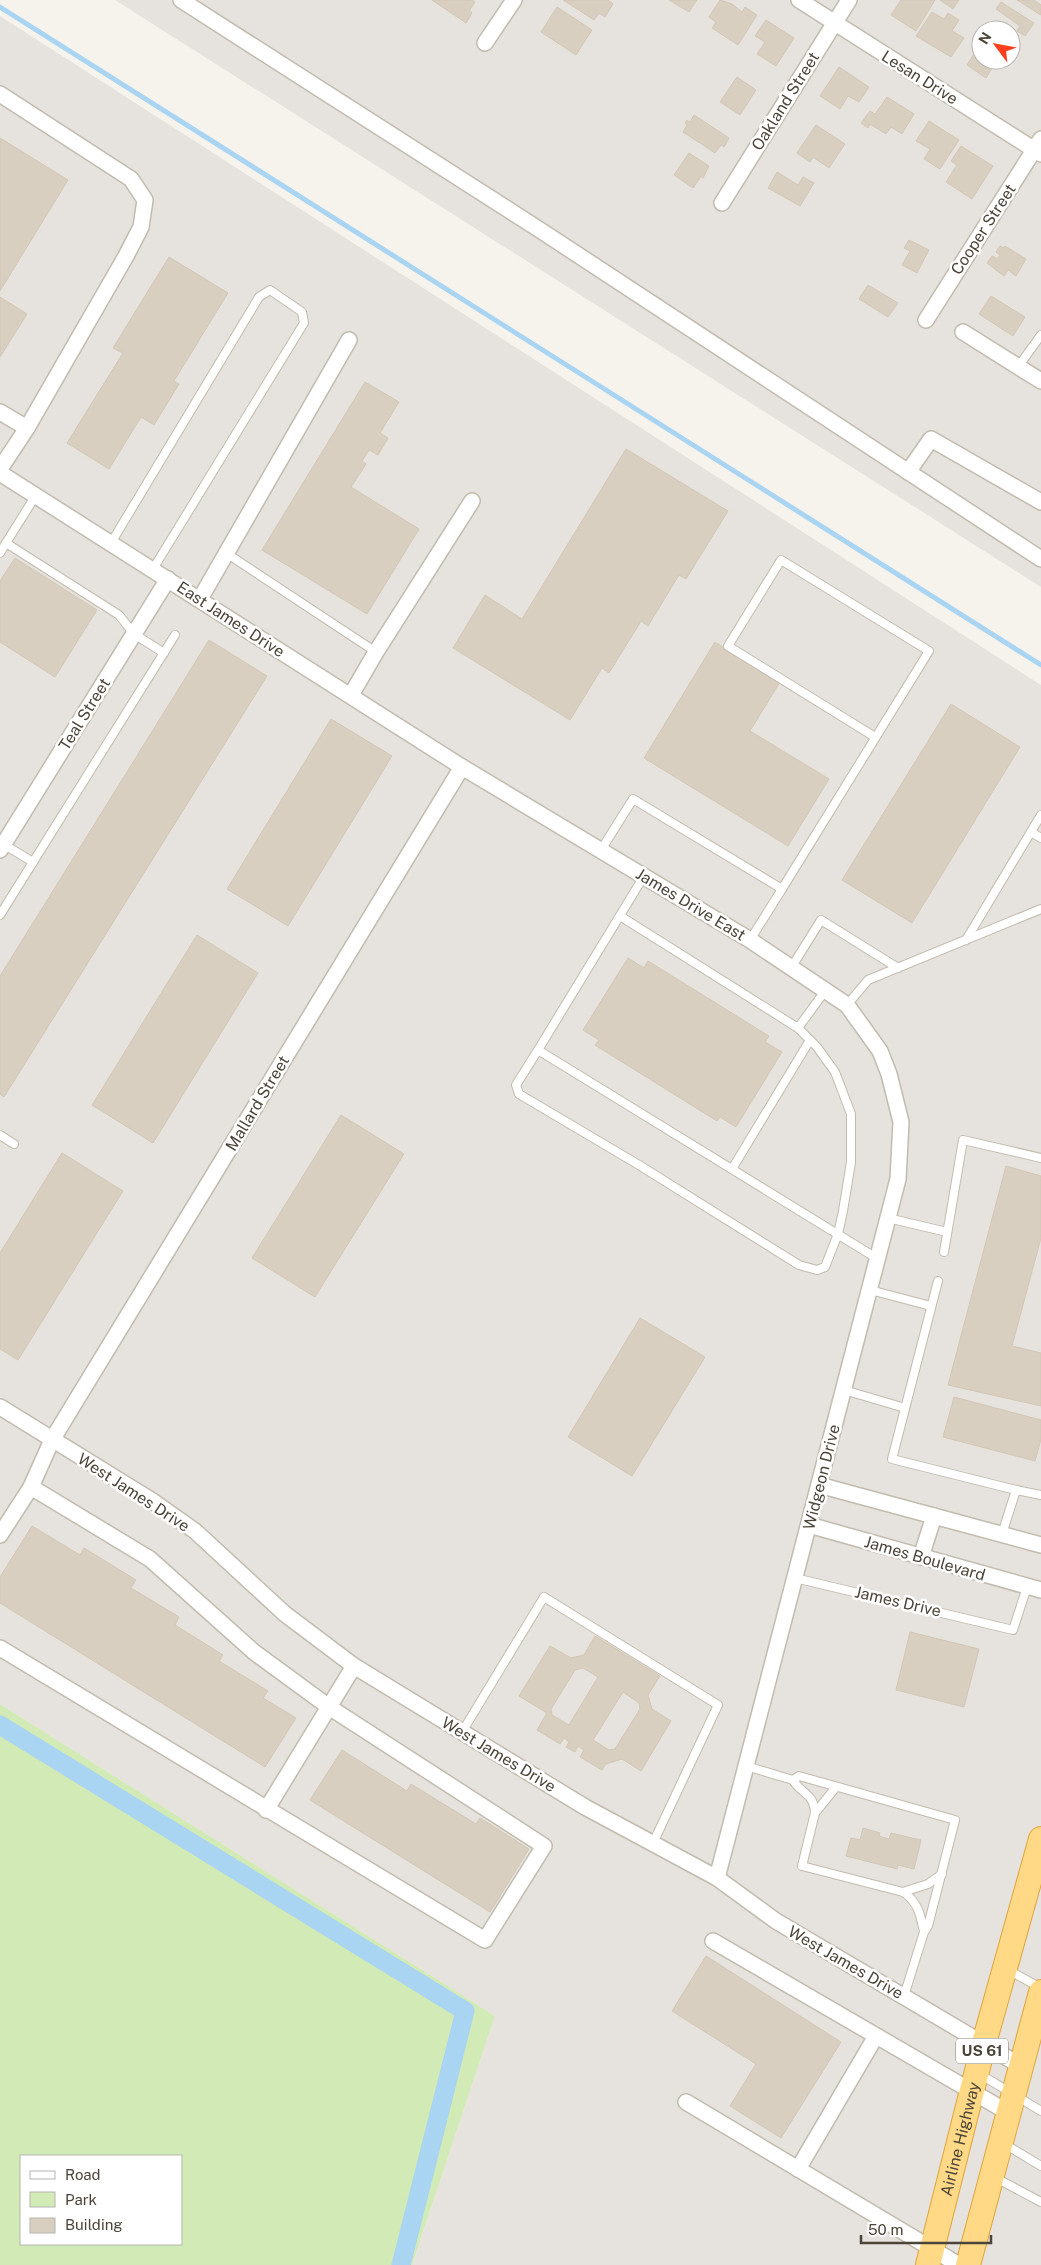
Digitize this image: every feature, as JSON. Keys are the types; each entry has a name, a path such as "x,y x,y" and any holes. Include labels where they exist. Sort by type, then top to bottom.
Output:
{"highway":[{"name":"Airline Highway","path":"930,2257 984,2043 1041,1839"},
{"name":"US 61","path":"968,2265 1041,1990"}],"street":[{"path":"181,0 540,230 1041,559"},
{"path":"485,43 514,0"},
{"name":"Lesan Drive","path":"799,0 1039,148"},
{"name":"Oakland Street","path":"722,202 849,0"},
{"path":"0,94 131,180 145,200 141,227 27,428 0,471"},
{"name":"Cooper Street","path":"926,320 1039,148"},
{"path":"963,332 1041,381"},
{"path":"200,599 348,340"},
{"path":"0,412 27,428"},
{"path":"908,472 931,439 1041,502"},
{"name":"East James Drive","path":"0,471 462,766"},
{"path":"351,695 376,652 472,501"},
{"name":"Teal Street","path":"2,847 168,579"},
{"name":"James Drive East","path":"462,766 750,940 847,1005 880,1051 890,1074"},
{"name":"Mallard Street","path":"0,1535 30,1487 52,1440 462,766"},
{"name":"Widgeon Drive","path":"717,1878 879,1259 898,1179 901,1122 890,1074"},
{"name":"West James Drive","path":"0,1407 154,1502 195,1531 285,1614 354,1666 585,1807 717,1878 776,1922 1021,2066"},
{"path":"819,1485 1041,1545"},
{"path":"0,1648 484,1940 544,1846 329,1707 254,1652 150,1559 30,1487"},
{"path":"921,1557 934,1516"},
{"name":"James Boulevard","path":"809,1525 1034,1588"},
{"path":"266,1810 354,1666"},
{"path":"713,1941 876,2036 974,2081 1011,2104"},
{"path":"798,2169 876,2036"},
{"path":"686,2102 798,2169 930,2257 959,2265"}],"lane":[{"path":"112,543 258,297 270,290 302,312 304,323 153,569"},
{"path":"1018,367 1041,335"},
{"path":"0,553 36,495"},
{"path":"6,543 119,615 134,634 164,653"},
{"path":"226,553 376,652"},
{"path":"750,940 929,651 781,560 728,646 875,737"},
{"path":"0,915 175,635"},
{"path":"601,850 633,798 782,889"},
{"path":"966,940 1041,816"},
{"path":"1031,832 1041,838"},
{"path":"2,847 33,862"},
{"path":"620,916 798,1028 835,1072 851,1114 851,1162 838,1234 825,1267 817,1270 799,1265 647,1170 519,1094 516,1085 644,876"},
{"path":"847,1005 868,980 1041,909"},
{"path":"791,968 821,920 898,968"},
{"path":"798,1028 825,990"},
{"path":"732,1169 810,1040"},
{"path":"538,1050 879,1259"},
{"path":"0,1135 14,1144"},
{"path":"944,1252 963,1140 1041,1158"},
{"path":"888,1218 947,1232"},
{"path":"938,1280 892,1459 1041,1495"},
{"path":"870,1290 931,1306"},
{"path":"844,1390 905,1408"},
{"path":"1002,1534 1016,1490"},
{"name":"James Drive","path":"795,1578 1013,1630 1034,1588"},
{"path":"462,1732 544,1597 718,1705 653,1843"},
{"path":"746,1766 793,1780 796,1786 812,1800 814,1813 802,1866 904,1892 914,1901 921,1917 924,1932"},
{"path":"793,1780 799,1776 955,1820 928,1926 924,1932 904,1996"},
{"path":"814,1813 836,1786"},
{"path":"904,1892 928,1884 942,1874"},
{"path":"1005,1969 1041,1990"},
{"path":"1011,2104 1041,2110"},
{"path":"1001,2142 1041,2166"},
{"path":"992,2176 1041,2202"}],"shaded area":[{"path":"115,0 1041,0 1041,587"},
{"path":"0,16 1041,685 1041,2265 412,2265 495,2016 0,1704"}],"green space":[{"path":"0,1704 495,2016 412,2265 0,2265"}],"building":[{"path":"432,0 472,0 475,2 469,11 472,13 466,23"},
{"path":"563,0 608,0 613,4 605,17 599,13 594,20"},
{"path":"669,0 697,0 689,12"},
{"path":"720,0 732,4 742,12 745,7 757,15 738,45 712,28 716,22 709,17"},
{"path":"901,0 935,0 916,31 891,15"},
{"path":"940,0 959,0 953,9"},
{"path":"1017,0 1034,0 1041,5 1041,15"},
{"path":"1001,2 1034,23 1025,36 1021,34 1021,20 1012,20 996,9"},
{"path":"557,7 592,30 576,55 541,32"},
{"path":"932,12 944,19 948,13 959,20 952,31 964,38 951,57 916,36"},
{"path":"766,20 794,38 776,66 757,54 765,42 755,36"},
{"path":"971,59 971,68 967,65"},
{"path":"839,67 869,87 859,102 848,96 840,109 820,96"},
{"path":"974,70 991,70 986,78"},
{"path":"737,77 756,90 740,115 720,102"},
{"path":"887,97 914,114 902,134 891,127 886,134 870,124 868,128 861,123 870,111 875,114"},
{"path":"694,115 729,138 724,147 721,145 715,153 683,132 687,125 685,123 687,120 690,122"},
{"path":"929,121 959,140 940,169 924,159 930,149 916,141"},
{"path":"816,125 845,144 829,168 813,157 810,162 797,153"},
{"path":"0,138 68,180 0,291"},
{"path":"961,146 993,166 972,199 946,182 957,165 951,161"},
{"path":"689,153 709,166 703,178 701,176 693,188 674,175"},
{"path":"777,172 798,185 803,177 814,183 800,206 768,188"},
{"path":"909,240 929,250 917,273 902,265 910,251 904,248"},
{"path":"1000,246 1004,248 1005,246 1026,259 1016,276 1008,270 1004,276 987,263 992,256 997,259 1000,255 996,252"},
{"path":"169,257 228,293 174,381 179,384 154,425 141,417 109,469 67,443 123,353 113,348"},
{"path":"868,285 898,303 888,317 859,299"},
{"path":"991,296 1025,317 1013,336 979,314"},
{"path":"0,297 27,314 0,357"},
{"path":"365,382 399,402 380,433 388,438 378,455 369,450 362,461 366,464 351,487 419,529 367,614 262,550"},
{"path":"626,449 728,511 686,579 679,575 648,626 641,621 609,673 602,668 570,720 453,648 485,595 522,619"},
{"path":"15,558 97,610 55,677 0,642 0,581"},
{"path":"209,640 267,676 4,1097 0,1094 0,976"},
{"path":"715,642 780,682 750,731 829,779 788,846 644,758"},
{"path":"951,704 1020,747 912,923 842,880"},
{"path":"331,719 392,756 288,926 227,889"},
{"path":"197,935 258,973 153,1143 92,1105"},
{"path":"628,958 644,968 648,961 769,1036 765,1042 782,1052 736,1127 720,1117 717,1121 595,1045 599,1040 583,1030"},
{"path":"341,1115 404,1154 315,1297 252,1258"},
{"path":"62,1153 123,1191 18,1360 0,1349 0,1253"},
{"path":"1006,1166 1041,1176 1041,1238 1012,1346 1041,1353 1041,1406 948,1385"},
{"path":"640,1318 705,1357 632,1476 568,1437"},
{"path":"954,1397 1041,1420 1041,1439 1035,1461 943,1437"},
{"path":"32,1526 80,1555 84,1548 136,1580 131,1588 179,1617 175,1625 223,1655 219,1661 268,1691 263,1698 296,1718 265,1767 0,1603 0,1577"},
{"path":"910,1632 979,1649 964,1707 896,1690"},
{"path":"595,1636 660,1676 648,1695 652,1709 671,1721 641,1771 622,1759 606,1764 602,1770 580,1757 584,1750 578,1746 575,1752 566,1747 569,1742 564,1738 560,1744 537,1730 547,1713 519,1696 550,1646 571,1658 584,1655","holes":["583,1668 598,1677 569,1725 552,1715 551,1709 575,1670","623,1692 639,1703 640,1709 615,1749 609,1750 593,1740"]},
{"path":"342,1750 407,1791 411,1784 476,1824 480,1818 529,1849 490,1912 310,1800"},
{"path":"863,1828 880,1833 879,1836 889,1839 891,1833 921,1840 914,1869 898,1865 897,1869 846,1856 851,1838 860,1840"},
{"path":"706,1956 841,2042 781,2138 730,2106 756,2064 672,2011"}],"waterway":[{"path":"0,7 1041,665"},
{"path":"0,1725 465,2011 401,2265"}]}
